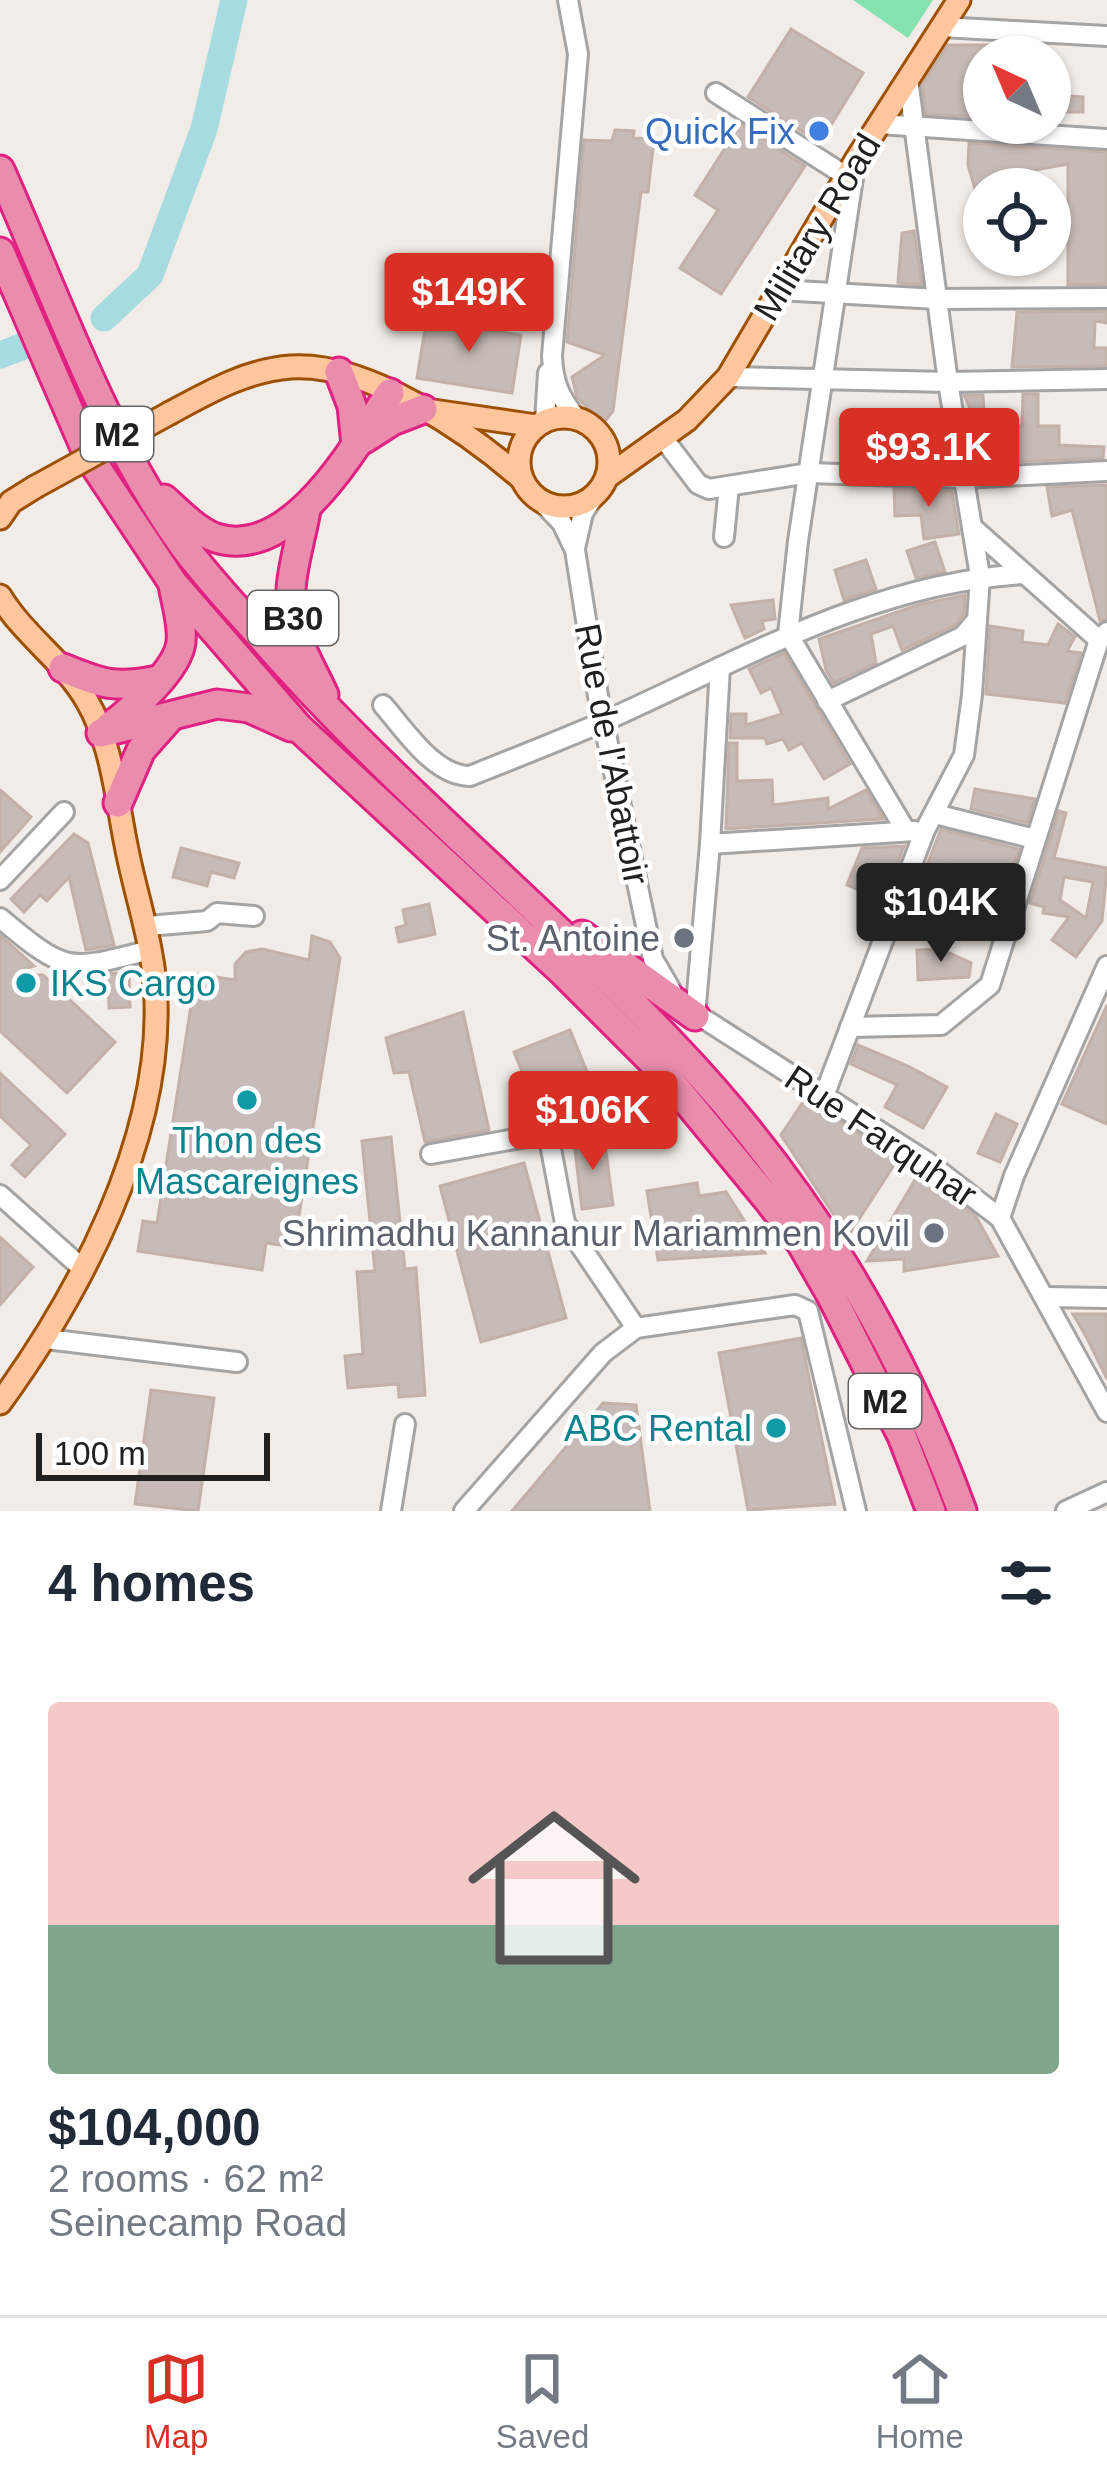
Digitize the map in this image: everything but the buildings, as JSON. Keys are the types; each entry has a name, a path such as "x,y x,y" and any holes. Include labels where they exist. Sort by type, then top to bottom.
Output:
{"highway":[{"name":"M2","path":"0,170 134,472 184,548 335,718 672,1044 734,1113 844,1289 908,1376 962,1511"},
{"name":"M2","path":"0,252 89,457 173,584 305,734 563,972 662,1071 812,1235"},
{"path":"339,372 352,406 356,445"},
{"path":"306,510 390,393"},
{"path":"356,445 392,421 425,410"},
{"name":"B30","path":"134,472 214,538 255,538 306,510"},
{"name":"B30","path":"306,510 295,559 292,614 335,718"},
{"path":"101,734 132,710 181,648 173,584"},
{"path":"63,668 105,685 127,687 158,680"},
{"path":"101,734 217,704 249,708 305,734"},
{"path":"118,803 129,771 171,716"},
{"path":"464,845 695,1016"},
{"name":"M2","path":"844,1289 931,1511"}],"main road":[{"name":"Military Road","path":"602,484 687,420 728,376 851,168 959,0"},
{"path":"0,518 11,502 35,487 170,413 253,373 293,367 339,372 425,410 489,450 540,500 564,507 576,505 602,484 609,456 602,436"},
{"path":"425,410 541,424 577,419 602,436 661,439"},
{"path":"522,479 521,450 541,424"},
{"path":"0,596 16,622 63,668 88,702 101,734 148,926 155,988 155,1032 123,1180 46,1339 0,1403"}],"street":[{"path":"568,0 578,54 552,356 553,380 577,419"},
{"path":"942,27 1107,36"},
{"path":"824,1096 922,825 964,754 980,576 948,382 908,79"},
{"path":"716,93 851,168 788,634 827,701 922,825"},
{"path":"879,124 1107,139"},
{"path":"778,290 937,298 1107,298"},
{"path":"541,424 552,356"},
{"path":"728,376 948,382 1107,379"},
{"path":"661,439 698,484 709,489 809,473 963,478 1107,471"},
{"name":"Rue de l'Abattoir","path":"575,550 583,513 602,484"},
{"path":"724,537 729,486"},
{"name":"Rue de l'Abattoir","path":"540,500 562,523 575,550 603,722 652,959 668,988 695,1016"},
{"path":"850,1027 941,1025 990,986 1103,636 972,527"},
{"path":"383,705 454,776 470,776 603,722 788,634 858,609 980,576 1025,574"},
{"path":"827,701 963,636 976,621"},
{"path":"695,1016 720,667"},
{"path":"0,880 64,812"},
{"path":"710,844 922,825 1035,839"},
{"path":"148,926 207,921 217,913 254,916"},
{"path":"0,918 42,954 80,968 150,950"},
{"path":"1000,1218 1014,1176 1098,1012 1107,967"},
{"name":"Rue Farquhar","path":"695,1016 918,1156 1000,1218 1107,1412"},
{"path":"431,1154 632,1118"},
{"path":"548,1133 565,1223 636,1328"},
{"path":"0,1196 83,1269"},
{"path":"1045,1298 1107,1298"},
{"path":"464,1511 603,1353 636,1328 795,1305 808,1311 856,1511"},
{"path":"46,1339 237,1362"},
{"path":"391,1511 405,1424"},
{"path":"1066,1511 1107,1492"}],"green space":[{"path":"853,0 933,0 908,38"}],"waterway":[{"path":"104,318 150,275 204,129 234,0"},
{"path":"0,355 24,346"}],"place":[{"name":"Quick Fix","path":"819,131"},
{"name":"St. Antoine","path":"684,938"},
{"name":"IKS Cargo","path":"26,983"},
{"name":"Thon des Mascareignes","path":"247,1100"},
{"name":"Shrimadhu Kannanur Mariammen Kovil","path":"934,1233"},
{"name":"ABC Rental","path":"776,1428"}]}
